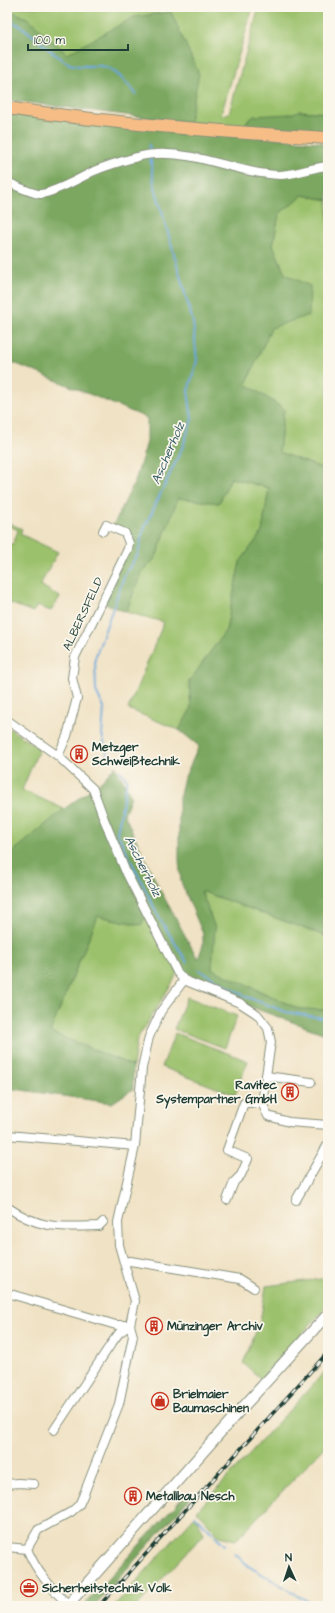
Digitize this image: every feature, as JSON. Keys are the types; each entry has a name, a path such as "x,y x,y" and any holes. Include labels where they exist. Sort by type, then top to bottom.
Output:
{"main road":[{"path":"7,108 161,125 328,138"}],"street":[{"path":"7,182 40,194 67,185 96,170 155,154 189,156 248,171 282,175 318,166 328,166"},
{"name":"ALBERSFELD","path":"58,756 67,736 78,698 72,678 75,657 128,549 129,543 125,533 106,525 103,531"},
{"path":"7,720 58,756 93,788 125,870 177,972 184,980 240,1003 257,1014 268,1028 271,1042 262,1103 268,1116 289,1122 328,1125"},
{"path":"27,1550 38,1530 71,1512 79,1505 119,1404 133,1336 130,1325 134,1301 119,1245 118,1222 135,1146 142,1068 149,1037 161,1011 184,980"},
{"path":"266,1076 311,1082"},
{"path":"227,1200 234,1182 241,1175 248,1159 226,1150 244,1103 262,1103"},
{"path":"7,1135 135,1146"},
{"path":"296,1200 328,1144"},
{"path":"7,1207 27,1220 58,1227 99,1226 103,1222"},
{"path":"124,1262 240,1279 254,1288"},
{"path":"7,1293 116,1325 130,1325"},
{"path":"27,1550 32,1561 45,1580 68,1605 233,1418 328,1314"},
{"path":"54,1430 111,1344 119,1333 130,1325"},
{"path":"7,1484 34,1484"},
{"path":"7,1547 27,1550"}],"green space":[{"path":"7,7 253,7 221,115 229,113 259,7 328,7 328,113 300,111 247,127 189,123 71,53 67,55 29,19 7,9"},
{"path":"7,9 29,19 67,54 134,17 171,12 199,74 189,123 7,100"},
{"path":"299,111 328,113 328,131 247,127 246,122 254,116 290,114"},
{"path":"7,113 328,143 328,200 303,195 279,214 273,245 285,274 310,286 309,315 271,328 246,384 284,409 279,452 321,468 328,463 328,937 201,891 215,928 212,969 299,1009 328,1010 328,1035 240,1003 184,980 147,914 141,925 98,916 50,1032 133,1066 133,1089 112,1103 7,1088 7,857 64,809 102,781 115,766 131,796 124,814 159,888 198,959 203,945 203,934 181,882 179,861 179,799 183,781 199,746 179,730 191,709 189,682 226,630 240,562 262,532 269,488 231,478 219,503 178,498 156,557 141,574 126,612 101,602 128,549 128,537 112,528 135,481 147,442 147,418 7,360"},
{"path":"303,195 328,200 328,463 321,468 279,452 284,409 246,384 271,328 310,287 285,274 273,245 279,214"},
{"path":"231,478 269,488 262,532 240,562 226,630 189,682 191,709 179,730 128,709 164,622 126,612 141,574 156,557 178,498 219,503"},
{"path":"7,522 22,529 20,534 58,552 40,585 60,597 51,611 37,606 33,612 7,602 7,549 14,542 18,530 7,525"},
{"path":"7,727 39,749 22,790 64,809 7,857"},
{"path":"201,891 328,937 328,1010 299,1009 211,969 215,928"},
{"path":"147,913 177,972 174,980 137,1039 133,1066 50,1032 98,916 141,925"},
{"path":"187,997 237,1016 225,1048 174,1029"},
{"path":"175,1033 248,1061 235,1095 162,1067"},
{"path":"328,1278 328,1305 261,1379 243,1363 260,1322 266,1286"},
{"path":"328,1368 328,1443 236,1540 219,1536 197,1511"},
{"path":"187,1493 192,1496 94,1606 83,1606"},
{"path":"195,1516 204,1534 137,1606 114,1606"}],"waterway":[{"name":"Ascherholz","path":"7,19 24,28 53,53 70,64 81,66 101,66 111,69 136,94"},
{"name":"Ascherholz","path":"149,145 150,151"},
{"name":"Ascherholz","path":"109,760 102,735 104,708 96,691 95,658 125,574 138,554 143,531 183,446 192,419 188,391 197,361 193,322 154,183 150,156"},
{"name":"Ascherholz","path":"120,771 127,779 117,833 161,921 187,962"},
{"name":"Ascherholz","path":"199,970 247,997 286,1012 328,1019"},
{"path":"195,1516 225,1545"},
{"path":"234,1553 250,1567 309,1602 308,1606"}],"railway":[{"path":"99,1606 328,1352"}],"place":[{"name":"Metzger Schweißtechnik","path":"79,754"},
{"name":"Ravitec Systempartner GmbH","path":"290,1092"},
{"name":"Münzinger Archiv","path":"154,1326"},
{"name":"Brielmaier Baumaschinen","path":"160,1401"},
{"name":"Metallbau Nesch","path":"133,1496"},
{"name":"Sicherheitstechnik Volk","path":"29,1588"}]}
